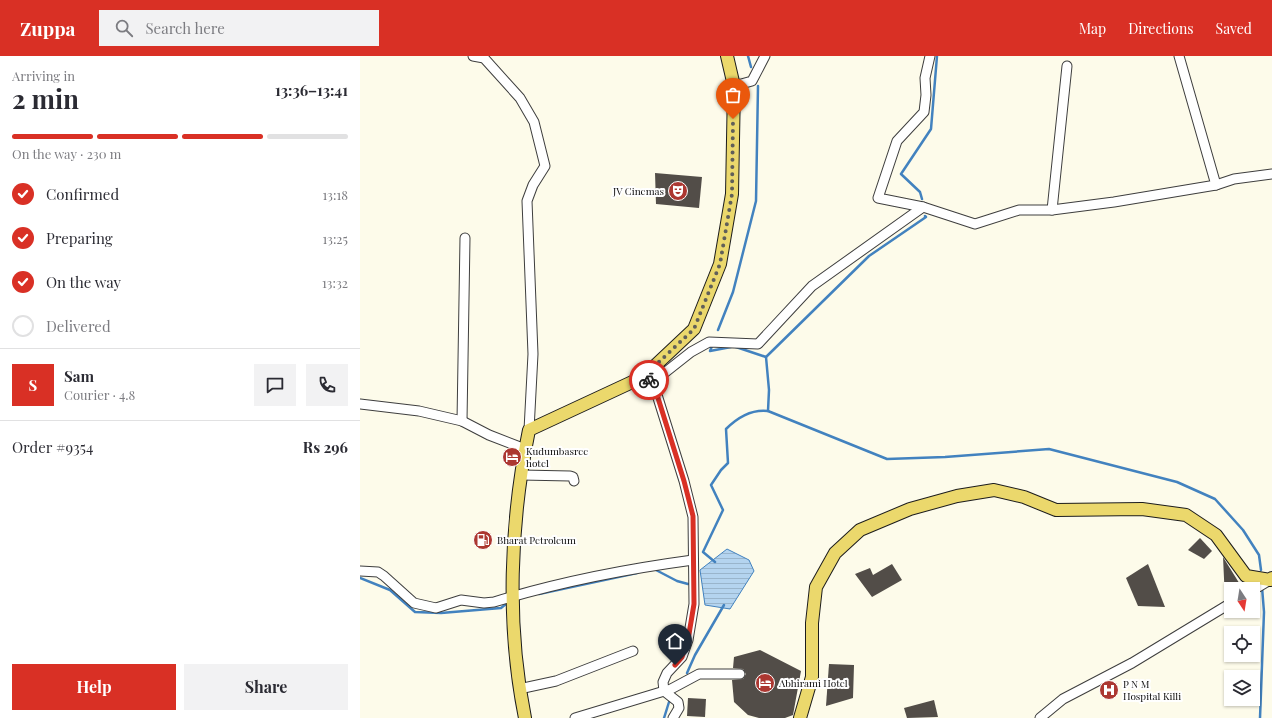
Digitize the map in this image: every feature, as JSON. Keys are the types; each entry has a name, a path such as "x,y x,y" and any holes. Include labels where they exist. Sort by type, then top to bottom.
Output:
{"main road":[{"path":"525,718 519,690 513,558 521,475 529,430 648,380 694,329 720,264 732,194 734,86 727,56"},
{"path":"800,718 812,677 812,623 816,587 835,553 860,530 910,509 957,496 994,490 1024,497 1056,510 1142,509 1186,515 1216,535 1246,576 1271,579"}],"street":[{"path":"473,56 484,58 496,69 520,98 534,122 545,166 533,185 527,201 533,354 529,430"},
{"path":"734,86 752,81 765,56"},
{"path":"930,56 925,78 924,112 919,120 897,141 878,198 923,207 975,224 1019,210 1052,210 1216,185 1234,179 1272,174"},
{"path":"1179,56 1216,185"},
{"path":"1052,210 1067,66"},
{"path":"673,718 679,708 678,702 664,691 663,682 667,673 682,657 688,640 694,604 693,516 684,481 648,380 709,342 758,344 812,286 923,207"},
{"path":"462,421 465,238"},
{"path":"360,404 419,411 462,421 490,435 525,449"},
{"path":"521,475 570,476 574,481"},
{"path":"360,571 378,572 414,603 436,608 461,600 484,603 552,585 648,566 693,560"},
{"path":"1260,586 1271,579"},
{"path":"1040,718 1063,699 1132,663 1224,607"},
{"path":"519,690 556,681 633,651"},
{"path":"575,718 664,691 699,674 740,674"}],"water":[{"path":"727,549 749,560 754,571 730,609 705,605 700,570"}],"building":[{"name":"JV Cinemas","path":"655,173 702,177 699,208 656,204"},
{"path":"1200,538 1212,551 1204,559 1188,550"},
{"path":"1223,557 1239,582 1224,582"},
{"path":"892,564 902,580 872,597 855,574 870,568 873,575"},
{"path":"1148,564 1165,607 1138,606 1126,578"},
{"name":"Abhirami Hotel","path":"760,650 801,671 793,715 785,718 759,718 748,715 734,702 732,680 743,679 746,674 743,669 733,668 734,657"},
{"path":"829,664 854,665 853,698 826,706"},
{"path":"688,698 706,699 705,717 687,716"},
{"path":"934,700 938,717 907,718 904,708"}],"waterway":[{"path":"748,56 751,67"},
{"path":"922,199 920,192 901,174 931,129 937,56"},
{"path":"718,330 733,292 756,201 758,86"},
{"path":"715,562 703,552 723,510 711,485 721,470 728,463 726,429 745,415 756,411 768,411 769,390 766,357 869,256 926,217 925,216"},
{"path":"712,346 710,351 731,347"},
{"path":"736,347 766,357"},
{"path":"768,411 887,459 945,457 1049,449 1177,482 1215,499 1243,530 1259,555 1261,570"},
{"path":"654,569 677,581 688,584"},
{"path":"539,594 637,573"},
{"path":"360,578 390,590 415,612 441,613 501,608 506,604"},
{"path":"1260,718 1264,612 1262,587"},
{"path":"687,673 695,655 724,605"},
{"path":"664,718 669,702"}],"way so far":[{"path":"649,380 643,377 694,329 720,264 732,194 733,119"}],"place":[{"name":"JV Cinemas","path":"678,191"},
{"name":"Kudumbasree hotel","path":"512,457"},
{"name":"Bharat Petroleum","path":"483,540"},
{"name":"Abhirami Hotel","path":"765,683"},
{"name":"P N M Hospital Killi","path":"1109,690"}],"route":[{"path":"649,380 653,382 684,481 693,516 694,604 688,640 682,657 675,665"}]}
